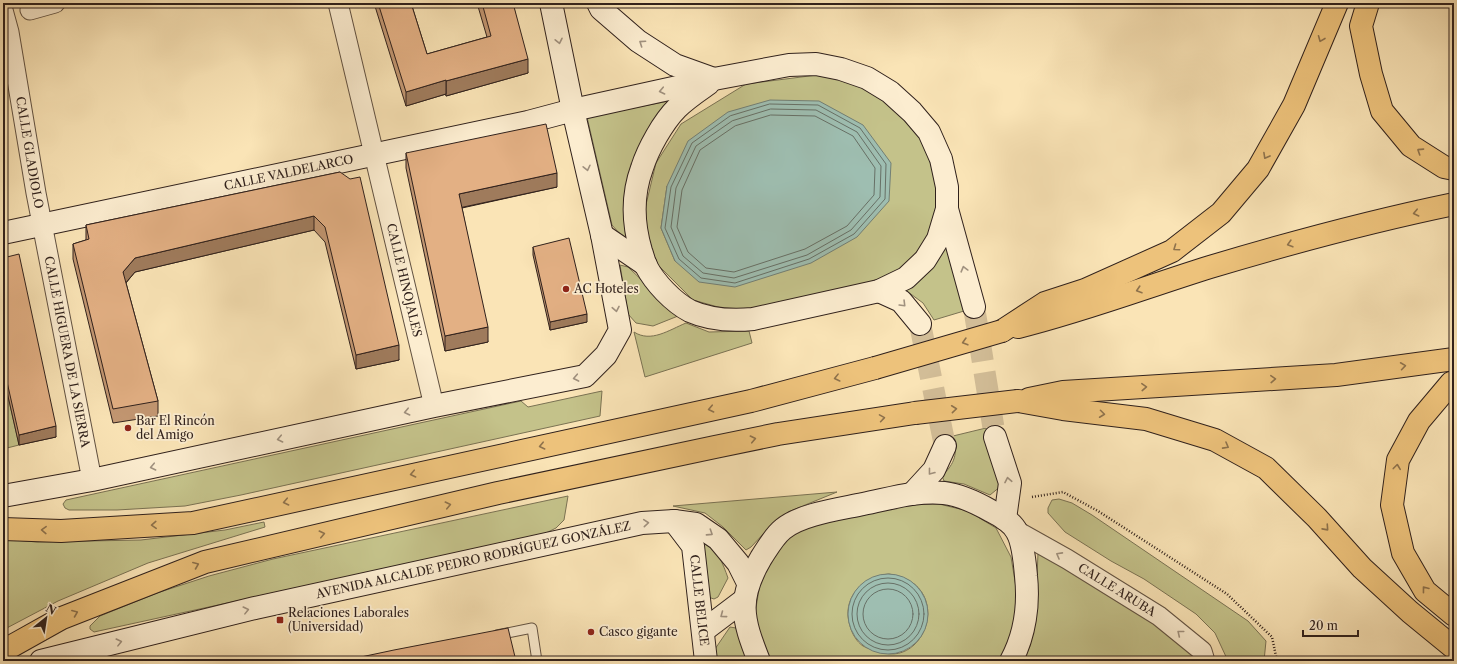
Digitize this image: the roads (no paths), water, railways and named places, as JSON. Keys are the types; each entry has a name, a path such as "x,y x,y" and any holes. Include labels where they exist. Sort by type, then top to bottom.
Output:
{"highway":[{"path":"3,529 61,531 193,523 750,400 875,368 1002,331 1047,311 1085,290 1172,251 1221,213 1258,169 1294,105 1337,3"},
{"path":"1368,3 1361,26 1371,74 1382,111 1411,146 1444,167 1454,169"},
{"path":"1047,311 1338,231 1454,204"},
{"path":"3,651 62,618 205,562 498,493 778,434 915,413 1018,401 1063,400 1336,375 1454,359"},
{"path":"1454,382 1451,383 1419,421 1398,460 1392,505 1403,553 1425,591 1454,615"},
{"path":"1063,400 1146,419 1215,440 1266,468 1318,518 1362,568 1410,612 1454,648"}],"street":[{"path":"30,10 55,3"},
{"name":"CALLE HINOJALES","path":"338,3 434,406"},
{"path":"3,496 92,480 434,406 585,376 606,355 620,330 602,235 573,110 551,3"},
{"path":"598,3 601,9 638,41 676,65 714,79"},
{"name":"CALLE GLADIOLO","path":"3,10 9,32 42,224"},
{"name":"CALLE VALDELARCO","path":"3,232 528,122 573,110 714,79 789,65 816,64 841,69 867,78 890,92 912,112 929,132 941,160 947,187 948,209"},
{"path":"714,79 677,108 651,146 642,169 636,194 634,218 638,239 646,265 657,282 671,297 690,311 716,319 753,319 879,290 906,278 925,260 938,239 948,209"},
{"path":"948,209 974,307"},
{"name":"CALLE HIGUERA DE LA SIERRA","path":"42,224 92,480"},
{"path":"602,235 646,265"},
{"path":"879,290 901,301 920,324"},
{"path":"995,437 1010,483 1011,525 1025,560 1028,591 1020,639 1011,661"},
{"path":"912,494 934,470 946,446"},
{"path":"759,661 751,643 745,620 746,591 754,570 766,549 783,529 788,526 821,513 912,494 944,493 975,501 1011,525"},
{"name":"AVENIDA ALCALDE PEDRO RODRÍGUEZ GONZÁLEZ","path":"41,661 255,608 642,523 674,521 696,524 718,539 738,563 746,591"},
{"name":"CALLE BELICE","path":"674,521 693,546 706,661"},
{"name":"CALLE ARUBA","path":"1011,525 1159,616 1202,651 1205,661"},
{"path":"703,631 746,591"}],"lane":[{"path":"486,637 532,628 537,661"}],"water":[{"path":"770,100 819,101 863,125 891,163 889,201 857,237 811,263 735,287 699,282 675,261 661,228 667,186 688,141 728,112"},
{"path":"888,574 903,577 916,586 925,599 928,614 925,629 916,642 903,651 888,654 873,651 860,642 851,629 848,614 851,599 860,586 873,577"}],"tunnel":[{"path":"974,307 995,437"},
{"path":"920,324 945,446"}],"place":[{"name":"AC Hoteles","path":"566,289"},
{"name":"Bar El Rincón del Amigo","path":"128,428"},
{"name":"Relaciones Laborales (Universidad)","path":"280,620"},
{"name":"Casco gigante","path":"591,632"}]}
